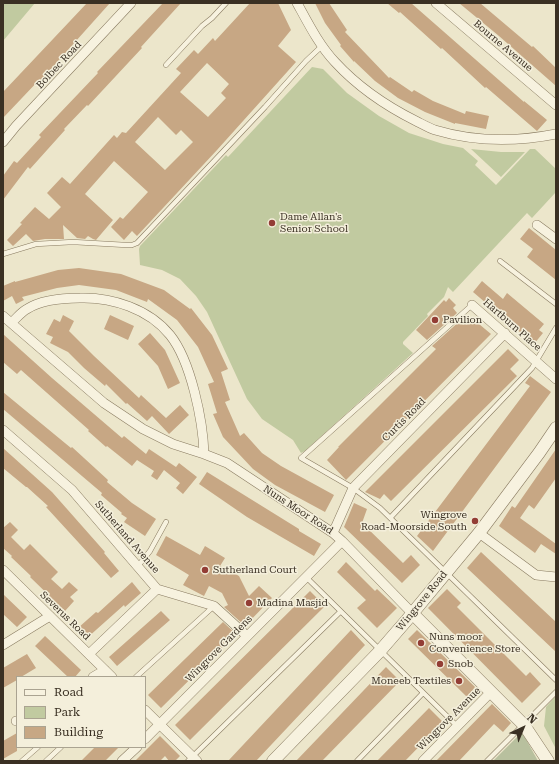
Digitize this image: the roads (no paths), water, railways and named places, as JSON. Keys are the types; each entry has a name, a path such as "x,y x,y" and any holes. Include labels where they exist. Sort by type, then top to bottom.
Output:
{"street":[{"name":"Bolbec Road","path":"3,142 16,126 131,3"},
{"path":"297,3 322,46 334,62 360,86 395,110 434,130 465,136 499,140 534,138 556,134"},
{"name":"Bourne Avenue","path":"436,3 556,105"},
{"path":"537,224 556,239"},
{"path":"12,323 27,309 48,301 95,297 115,301 137,309 154,320 170,335 183,356 192,381 203,439 204,454"},
{"name":"Hartburn Place","path":"472,304 556,378"},
{"name":"Nuns Moor Road","path":"3,316 104,402 143,430 173,444 226,463 333,533 524,725 548,761"},
{"name":"Curtis Road","path":"333,533 352,488 506,333"},
{"name":"Wingrove Road","path":"273,761 380,651 479,533 556,428"},
{"name":"Sutherland Avenue","path":"3,430 72,490 157,589 214,606 247,636"},
{"path":"479,533 536,575 556,577"},
{"name":"Wingrove Gardens","path":"146,738 342,541"},
{"name":"Severus Road","path":"3,570 108,674"},
{"path":"89,654 157,589"},
{"path":"3,645 50,616"},
{"path":"98,676 108,674"},
{"name":"Wingrove Avenue","path":"423,761 491,692"},
{"path":"146,711 193,759"},
{"path":"122,761 136,748"}],"lane":[{"path":"166,65 202,26 226,3"},
{"path":"3,254 36,244 73,242 132,245 138,243 265,107 303,64 322,46"},
{"path":"500,261 556,304"},
{"path":"472,304 301,458 352,488 391,517 556,680"},
{"path":"391,517 532,368 556,328"},
{"path":"138,566 150,551 166,522"},
{"path":"306,578 458,726"},
{"path":"137,676 214,606"},
{"path":"193,759 340,612"},
{"path":"487,761 556,692"},
{"path":"356,761 423,693"},
{"path":"22,761 37,748"},
{"path":"46,761 60,748"}],"place":[{"name":"Dame Allan's Senior School","path":"272,223"},
{"name":"Pavilion","path":"435,320"},
{"name":"Wingrove Road-Moorside South","path":"475,521"},
{"name":"Sutherland Court","path":"205,570"},
{"name":"Madina Masjid","path":"249,603"},
{"name":"Nuns moor Convenience Store","path":"421,643"},
{"name":"Snob","path":"440,664"},
{"name":"Moneeb Textiles","path":"459,681"}]}
